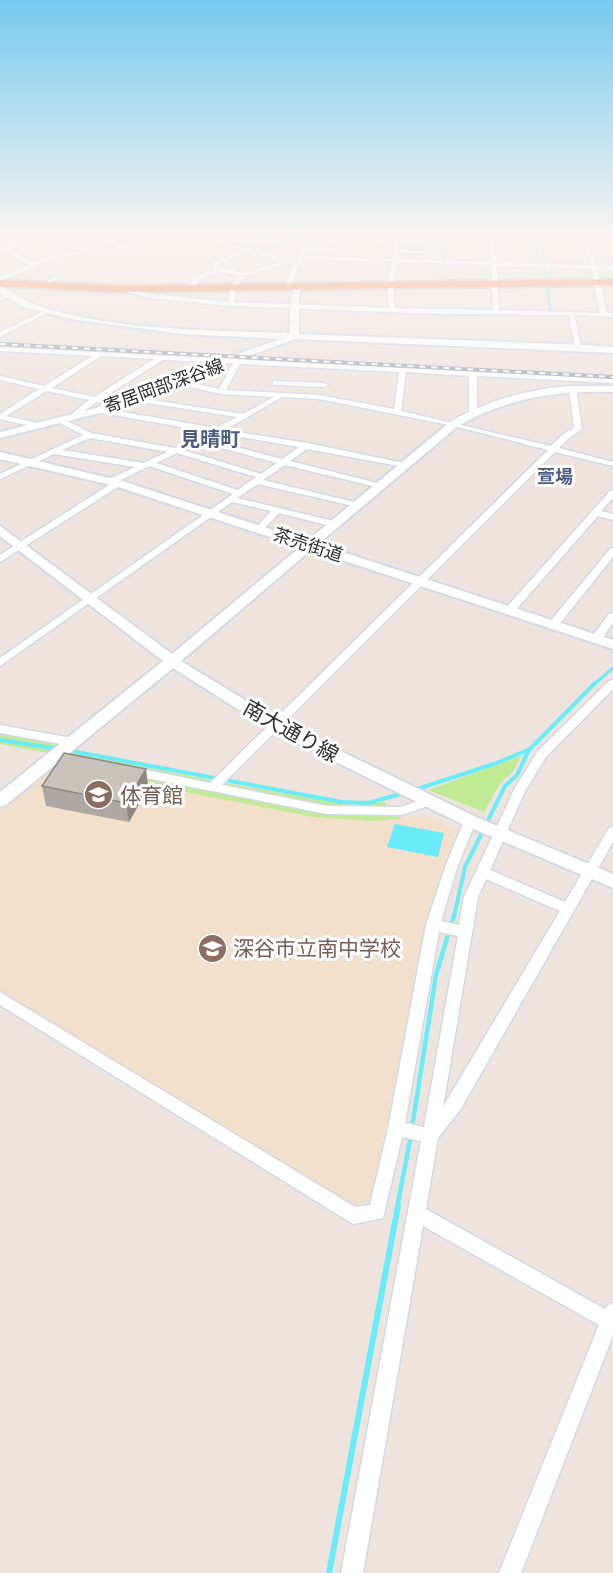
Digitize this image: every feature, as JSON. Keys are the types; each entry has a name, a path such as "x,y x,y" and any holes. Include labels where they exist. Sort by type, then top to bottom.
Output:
{"street":[{"path":"34,307 129,326 216,333 294,335 295,307"},
{"path":"342,307 613,315"},
{"path":"496,307 496,312"},
{"path":"602,307 604,315"},
{"path":"0,335 48,311"},
{"path":"572,314 578,348"},
{"name":"寄居岡部深谷線","path":"0,435 100,410 170,381 285,342 294,335 613,350"},
{"path":"0,349 613,381"},
{"path":"27,359 39,351"},
{"path":"39,426 0,417 100,354"},
{"path":"162,357 67,420 89,435 178,451 261,479 358,504"},
{"path":"221,392 234,361"},
{"path":"320,397 330,366"},
{"path":"397,412 403,370"},
{"path":"473,373 473,411"},
{"path":"0,378 115,404"},
{"path":"170,381 221,392 320,397 454,424 613,464"},
{"path":"276,383 324,385"},
{"path":"213,787 566,436 578,429 573,389"},
{"path":"0,801 172,661 404,465 473,411 518,396 573,389 613,389"},
{"path":"0,559 115,482 200,440 280,396"},
{"path":"129,398 244,416"},
{"path":"100,410 215,432 307,445 404,465"},
{"path":"0,477 89,435"},
{"path":"200,440 381,485"},
{"path":"0,663 208,513 261,479 307,445"},
{"path":"53,451 147,465 240,493"},
{"name":"茶売街道","path":"0,454 26,463 115,482 613,645"},
{"path":"510,611 613,493"},
{"path":"230,499 335,524"},
{"path":"259,529 277,510"},
{"path":"597,513 613,517"},
{"name":"南大通り線","path":"0,530 172,661 274,725 470,821 613,881"},
{"path":"553,625 613,551"},
{"path":"596,639 613,616"},
{"path":"352,1573 417,1213 426,1135 471,897 519,791 542,754 613,683"},
{"path":"0,729 72,742"},
{"path":"54,756 74,760"},
{"path":"120,769 327,810 402,811 429,801"},
{"path":"0,998 353,1216 377,1212 399,1130 433,925 452,865 470,821"},
{"path":"426,1135 454,1105 613,831"},
{"path":"482,872 568,909"},
{"path":"433,925 465,932"},
{"path":"399,1130 426,1135"},
{"path":"417,1213 612,1318 510,1573"}],"shaded area":[{"name":"深谷市立南中学校","path":"63,763 359,817 424,816 460,831 432,905 371,1200 354,1206 0,991 0,813 53,768"}],"green space":[{"path":"0,732 58,743 48,753 0,744"},
{"path":"73,752 225,783 350,805 384,802 400,819 371,821 314,817 55,767"},
{"path":"521,756 512,773 501,782 484,812 428,790"}],"water":[{"path":"395,824 444,833 438,857 387,847"}],"building":[{"path":"64,753 146,769 126,803 42,786"}],"waterway":[{"path":"550,307 551,313"},
{"path":"0,347 227,359"},
{"path":"593,685 613,668"},
{"path":"454,917 465,867 505,786 517,775 529,750 593,685"},
{"path":"0,740 59,749"},
{"path":"66,750 342,802 368,803 404,793"},
{"path":"414,790 494,764 528,750"},
{"path":"412,1128 436,975 454,915"},
{"path":"397,1208 411,1135"},
{"path":"329,1573 398,1206"}],"railway":[{"path":"0,344 613,377"}],"place":[{"name":"体育館","path":"99,795"},
{"name":"深谷市立南中学校","path":"212,948"}],"district":[{"name":"見晴町","path":"210,439"},
{"name":"萱場","path":"555,477"}]}
